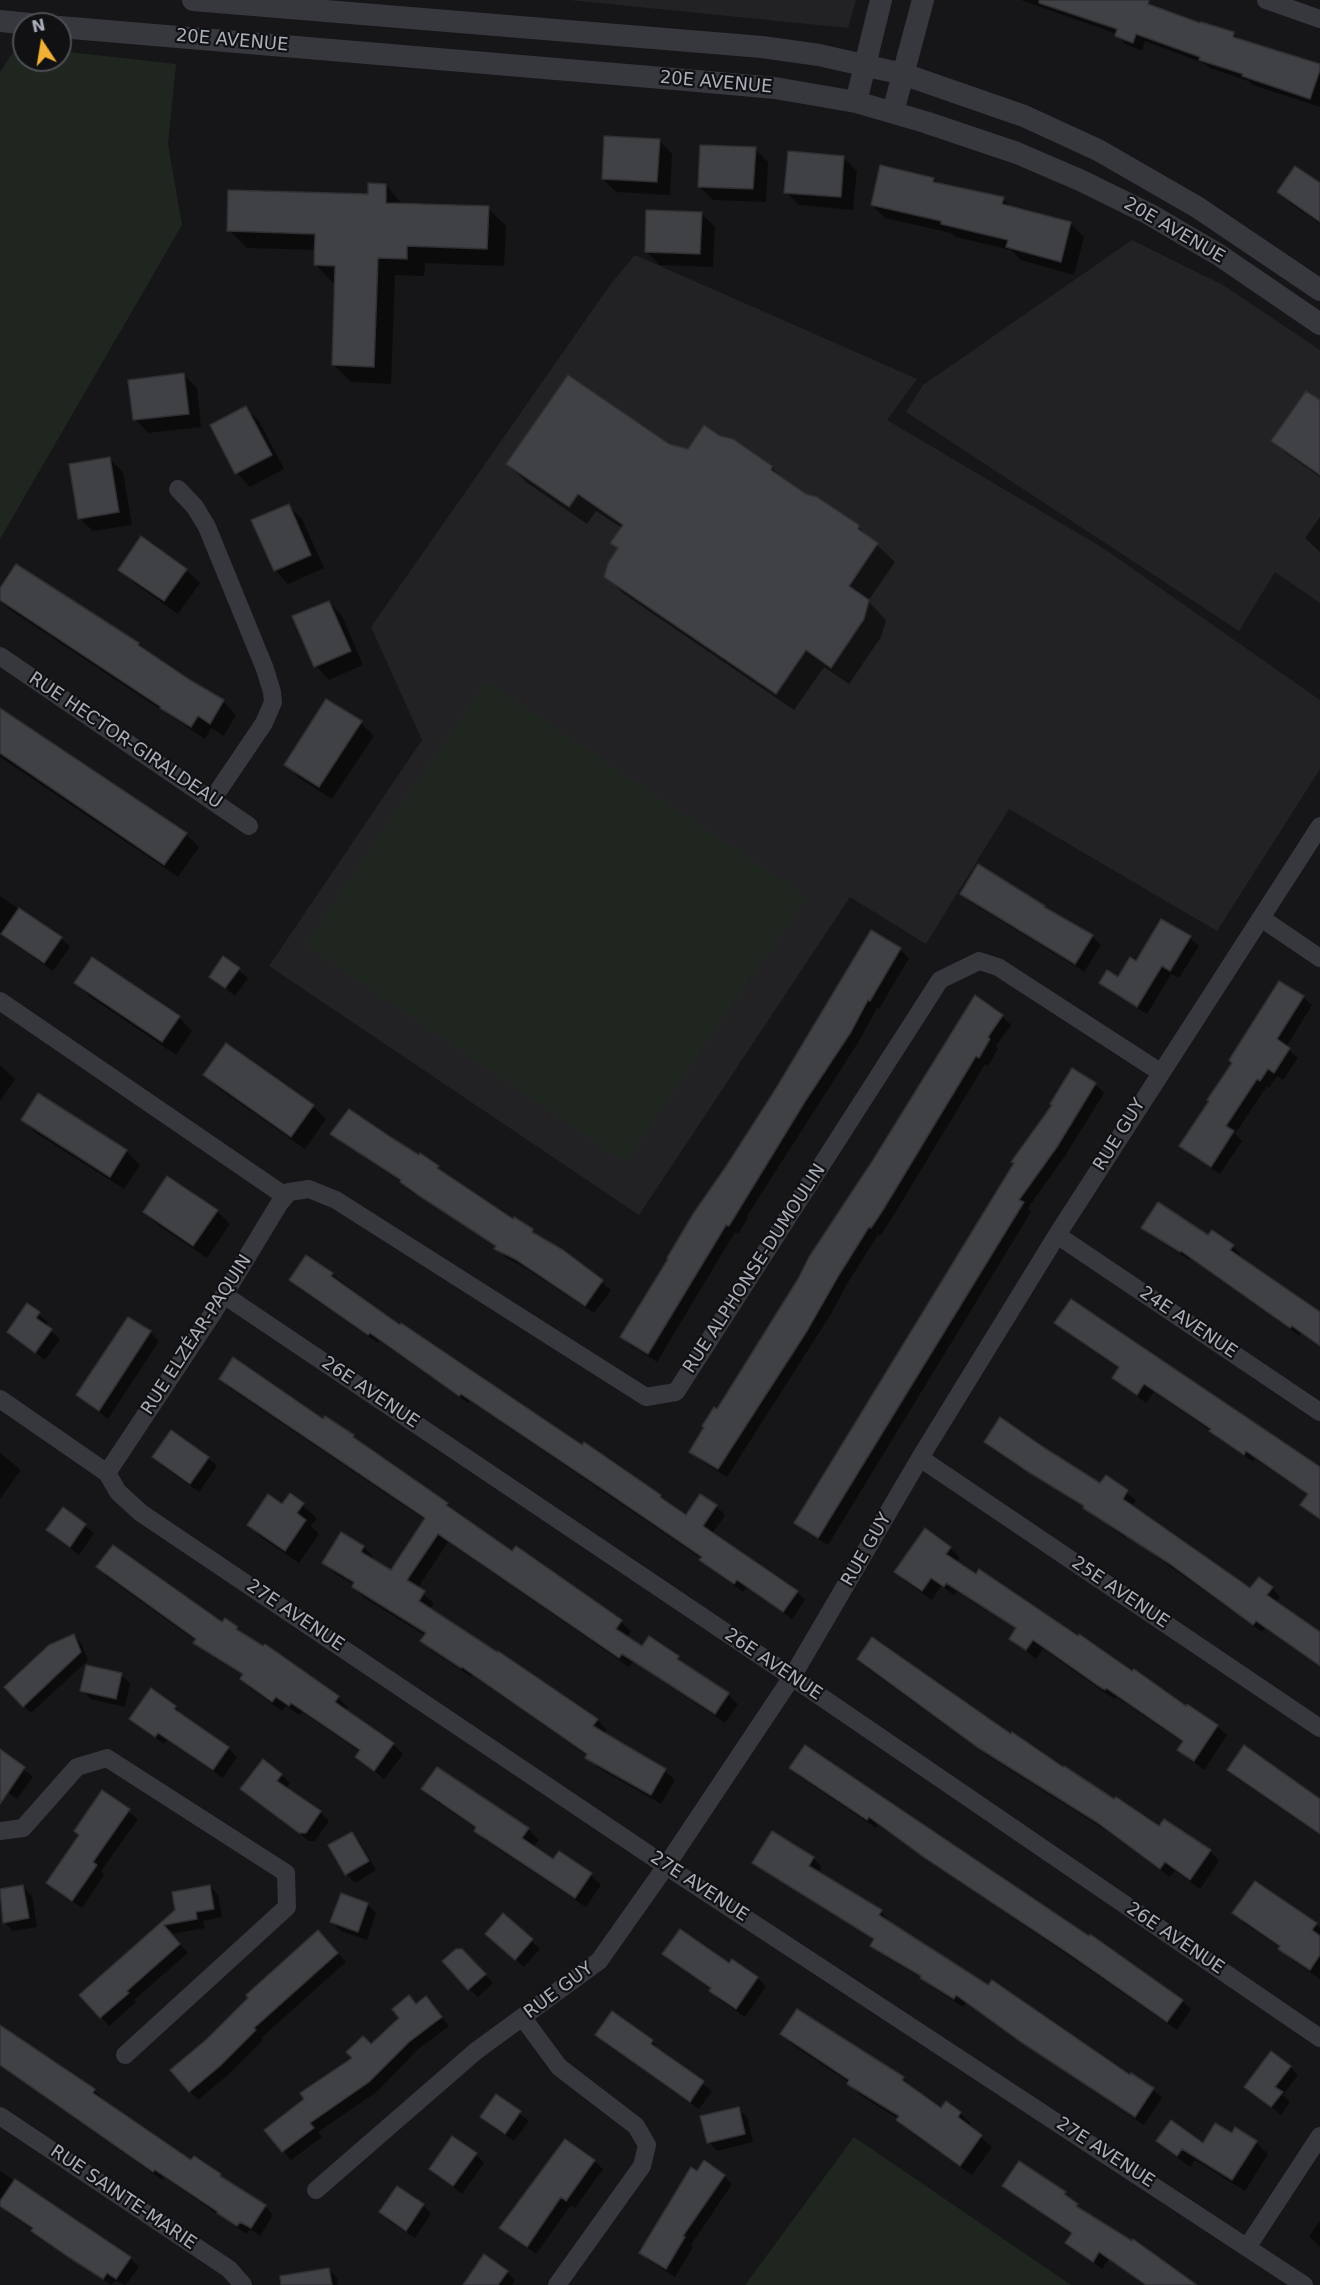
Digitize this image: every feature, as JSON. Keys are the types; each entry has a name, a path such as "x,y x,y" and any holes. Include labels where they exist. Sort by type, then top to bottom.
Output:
{"street":[{"name":"20E AVENUE","path":"193,0 762,47 805,53 903,74 1024,116 1098,150 1190,203 1320,290"},
{"path":"856,102 881,0"},
{"path":"893,112 922,0"},
{"path":"1266,0 1320,20"},
{"name":"20E AVENUE","path":"72,28 776,88 856,102 1017,153 1082,181 1219,255 1320,324"},
{"path":"178,489 195,507 207,527 265,669 272,692 272,706 264,723 212,800"},
{"name":"RUE HECTOR-GIRALDEAU","path":"0,657 249,826"},
{"name":"RUE GUY","path":"316,2190 476,2052 599,1961 666,1866 792,1677 920,1458 1057,1235 1320,826"},
{"path":"1261,918 1320,958"},
{"name":"RUE ALPHONSE-DUMOULIN","path":"285,1196 294,1191 309,1189 330,1197 646,1397 676,1392 940,980 979,960 998,967 1160,1072"},
{"path":"0,1001 285,1196"},
{"name":"RUE ELZÉAR-PAQUIN","path":"106,1473 224,1295 285,1196"},
{"name":"24E AVENUE","path":"1057,1235 1320,1412"},
{"name":"26E AVENUE","path":"224,1295 792,1677 1320,2038"},
{"name":"27E AVENUE","path":"0,1399 106,1473 118,1492 141,1513 666,1866 1248,2246 1304,2285"},
{"name":"25E AVENUE","path":"920,1458 1320,1728"},
{"path":"0,1832 23,1828 77,1767 107,1758 286,1873 287,1907 125,2055"},
{"path":"523,2018 559,2067 636,2126 646,2145 642,2166 557,2285"},
{"name":"RUE SAINTE-MARIE","path":"0,2116 229,2269 243,2285"},
{"path":"1248,2246 1320,2136"}],"shaded area":[{"path":"569,0 856,0 848,28"},
{"path":"72,52 176,64 168,144 182,225 0,539 0,72 12,54 12,72 72,72"},
{"path":"1132,240 1223,285 1320,350 1320,603 1275,572 1239,631 906,412 923,385"},
{"path":"635,255 917,379 887,420 1103,548 1320,700 1320,769 1217,931 1009,809 926,944 850,897 639,1215 269,966 422,740 371,627 610,285"},
{"path":"486,681 806,897 625,1162 306,945"},
{"path":"854,2137 1071,2285 745,2285"}],"building":[{"path":"1039,0 1149,0 1148,4 1200,23 1234,32 1233,37 1320,64 1320,70 1310,99 1199,60 1200,57 1136,34 1133,43 1115,36 1117,29 1039,3"},
{"path":"604,136 660,139 657,182 602,179"},
{"path":"700,145 756,147 753,189 698,187"},
{"path":"788,151 844,156 841,197 784,193"},
{"path":"880,165 934,178 933,182 1004,197 1002,204 1071,222 1061,262 1006,247 1008,240 941,224 941,221 871,205"},
{"path":"1295,166 1320,183 1320,222 1277,192"},
{"path":"368,183 386,184 386,203 489,206 487,249 407,246 407,259 378,258 374,367 332,365 335,266 314,265 315,234 227,231 228,190 368,194"},
{"path":"646,210 702,212 700,254 645,252"},
{"path":"184,373 189,414 133,420 128,380"},
{"path":"568,375 669,444 688,449 704,425 720,436 733,439 772,466 771,470 806,494 817,497 859,525 858,529 878,543 849,586 869,600 864,619 831,668 806,650 776,694 604,577 608,563 618,548 610,543 623,525 578,494 569,507 506,464"},
{"path":"1306,391 1320,400 1320,475 1271,441"},
{"path":"246,406 272,455 235,474 210,425"},
{"path":"110,457 119,512 78,519 69,464"},
{"path":"289,504 311,555 274,571 251,520"},
{"path":"141,536 187,569 164,601 118,570"},
{"path":"16,564 139,643 138,645 190,680 224,700 210,724 198,716 191,727 0,600 0,588"},
{"path":"329,601 351,651 314,667 292,616"},
{"path":"326,699 362,721 319,787 284,765"},
{"path":"0,708 187,833 164,865 0,753"},
{"path":"978,864 1044,907 1093,935 1075,964 960,894"},
{"path":"19,908 62,937 44,963 1,934"},
{"path":"1161,919 1191,936 1170,971 1162,966 1137,1007 1099,983 1107,970 1118,977 1130,957 1136,961"},
{"path":"871,930 901,948 729,1226 726,1225 648,1354 620,1337 693,1214 775,1090"},
{"path":"223,956 240,968 225,988 209,977"},
{"path":"92,957 180,1016 162,1042 74,983"},
{"path":"1279,981 1304,996 1277,1039 1290,1048 1274,1073 1268,1069 1260,1081 1257,1079 1226,1126 1234,1131 1211,1167 1179,1146 1209,1101 1207,1100 1232,1063 1229,1060"},
{"path":"975,995 1003,1015 988,1037 990,1039 979,1058 976,1056 883,1210 871,1228 869,1227 807,1331 718,1469 689,1452 704,1427 702,1426 714,1407 717,1409 798,1279 809,1257 873,1160"},
{"path":"226,1043 314,1105 291,1137 203,1075"},
{"path":"1072,1068 1096,1083 1057,1147 1019,1200 1024,1202 818,1538 794,1523 1014,1163 1011,1162 1052,1105 1050,1104"},
{"path":"38,1093 127,1150 110,1177 21,1120"},
{"path":"349,1109 419,1155 420,1153 439,1166 437,1168 513,1219 514,1217 533,1229 532,1232 563,1250 603,1280 585,1306 515,1259 494,1249 496,1246 330,1134"},
{"path":"167,1176 218,1210 193,1246 143,1212"},
{"path":"1158,1202 1208,1235 1212,1230 1234,1245 1230,1250 1320,1312 1320,1346 1292,1326 1290,1328 1181,1251 1141,1228"},
{"path":"306,1255 333,1273 331,1276 400,1325 401,1323 582,1445 584,1442 686,1515 700,1494 717,1505 703,1526 798,1591 783,1612 737,1580 734,1584 699,1560 702,1557 601,1488 461,1394 459,1396 370,1333 368,1335 289,1280"},
{"path":"1071,1299 1320,1467 1320,1519 1300,1505 1308,1494 1246,1451 1244,1455 1209,1431 1211,1429 1144,1384 1137,1395 1112,1378 1119,1367 1054,1323"},
{"path":"27,1303 40,1312 36,1318 52,1329 35,1353 7,1332"},
{"path":"128,1317 151,1331 99,1411 76,1395"},
{"path":"233,1357 323,1419 325,1416 354,1435 353,1437 512,1551 516,1546 622,1620 616,1629 642,1646 649,1636 679,1656 677,1659 729,1693 715,1714 622,1654 619,1658 438,1534 407,1580 425,1591 419,1601 598,1719 593,1726 666,1769 651,1795 585,1758 587,1754 462,1667 420,1641 426,1633 352,1587 354,1582 322,1563 341,1532 364,1546 361,1552 391,1570 425,1518 219,1379"},
{"path":"1000,1417 1100,1483 1106,1475 1128,1490 1123,1499 1250,1588 1259,1577 1273,1587 1267,1595 1320,1632 1320,1666 1256,1621 1253,1625 1170,1564 984,1442"},
{"path":"171,1430 209,1457 190,1484 152,1457"},
{"path":"290,1493 304,1503 297,1513 306,1520 285,1551 247,1525 268,1494 282,1504"},
{"path":"63,1507 86,1524 70,1547 46,1530"},
{"path":"925,1528 951,1547 946,1554 976,1574 979,1569 1078,1636 1079,1634 1132,1671 1134,1669 1186,1706 1187,1704 1218,1725 1194,1761 1177,1750 1183,1741 1033,1640 1026,1650 1009,1639 1016,1628 946,1583 944,1587 931,1578 922,1591 894,1572"},
{"path":"113,1545 222,1622 225,1618 238,1627 236,1629 263,1646 265,1644 339,1696 335,1702 394,1743 374,1771 355,1757 360,1750 291,1703 289,1706 276,1697 272,1702 240,1679 243,1674 193,1643 196,1639 96,1567"},
{"path":"74,1634 81,1652 23,1707 4,1687 49,1645"},
{"path":"872,1637 1011,1734 1012,1732 1063,1767 1114,1799 1116,1797 1159,1826 1164,1819 1211,1850 1190,1880 1165,1862 1160,1869 1098,1823 977,1747 857,1659"},
{"path":"86,1665 122,1673 116,1699 80,1691"},
{"path":"151,1688 176,1706 174,1709 229,1747 213,1770 158,1733 155,1737 129,1719"},
{"path":"805,1745 1089,1936 1090,1934 1183,2000 1167,2022 925,1858 869,1817 867,1820 789,1768"},
{"path":"1244,1745 1320,1799 1320,1834 1227,1770"},
{"path":"0,1749 25,1767 0,1804"},
{"path":"263,1759 282,1774 277,1781 321,1811 306,1833 299,1833 240,1789"},
{"path":"437,1767 529,1828 522,1838 553,1859 559,1851 592,1873 575,1898 474,1831 476,1827 421,1789"},
{"path":"102,1790 130,1809 93,1862 97,1865 72,1901 46,1883 79,1835 74,1831"},
{"path":"772,1831 814,1857 809,1866 882,1910 879,1915 988,1985 992,1980 1130,2075 1131,2073 1154,2088 1135,2117 1021,2042 956,1995 954,1999 920,1978 921,1976 870,1946 874,1939 752,1863"},
{"path":"352,1832 369,1861 345,1875 328,1845"},
{"path":"1255,1881 1317,1923 1312,1930 1320,1936 1320,1955 1310,1970 1278,1949 1280,1946 1232,1913"},
{"path":"23,1885 29,1918 3,1923 0,1889"},
{"path":"210,1885 214,1909 196,1912 197,1919 164,1925 180,1944 100,2018 79,1995 175,1910 172,1892"},
{"path":"341,1893 368,1903 358,1932 330,1922"},
{"path":"503,1913 533,1939 515,1960 485,1934"},
{"path":"680,1929 729,1963 732,1959 758,1977 736,2009 709,1991 711,1988 662,1954"},
{"path":"318,1930 338,1953 254,2028 256,2030 220,2066 189,2092 170,2070 207,2039 248,1998 246,1995"},
{"path":"456,1949 462,1949 486,1974 468,1990 442,1961"},
{"path":"409,1995 416,2004 426,1996 442,2017 409,2042 369,2082 310,2123 314,2128 282,2152 264,2130 304,2099 300,2093 352,2058 346,2052 363,2036 371,2044 399,2018 392,2009"},
{"path":"797,2009 904,2077 902,2080 941,2108 946,2101 961,2112 958,2117 982,2135 960,2166 896,2120 899,2116 847,2084 849,2080 780,2034"},
{"path":"612,2011 653,2040 651,2044 704,2081 690,2102 595,2035"},
{"path":"0,2025 95,2089 93,2093 191,2160 194,2156 221,2174 220,2176 266,2205 251,2228 240,2222 237,2226 155,2170 153,2172 0,2065"},
{"path":"1271,2051 1291,2066 1275,2087 1283,2092 1271,2107 1244,2087"},
{"path":"496,2094 521,2111 505,2134 480,2117"},
{"path":"739,2107 745,2134 707,2143 700,2116"},
{"path":"1171,2120 1203,2143 1215,2123 1232,2133 1235,2127 1257,2141 1232,2180 1182,2149 1177,2156 1156,2141"},
{"path":"452,2136 477,2153 453,2186 429,2169"},
{"path":"565,2139 595,2160 566,2201 561,2197 527,2247 499,2228"},
{"path":"704,2160 725,2175 683,2236 685,2237 666,2269 639,2253 691,2167 697,2171"},
{"path":"1019,2161 1066,2192 1064,2194 1078,2204 1076,2206 1132,2241 1133,2239 1197,2285 1146,2285 1099,2252 1093,2262 1065,2243 1072,2233 1002,2186"},
{"path":"15,2179 131,2257 116,2279 107,2273 103,2279 31,2231 33,2228 0,2206 0,2201"},
{"path":"397,2186 424,2204 406,2231 379,2212"},
{"path":"484,2254 508,2271 498,2285 463,2285"},
{"path":"329,2268 332,2285 281,2285 280,2276"}]}
